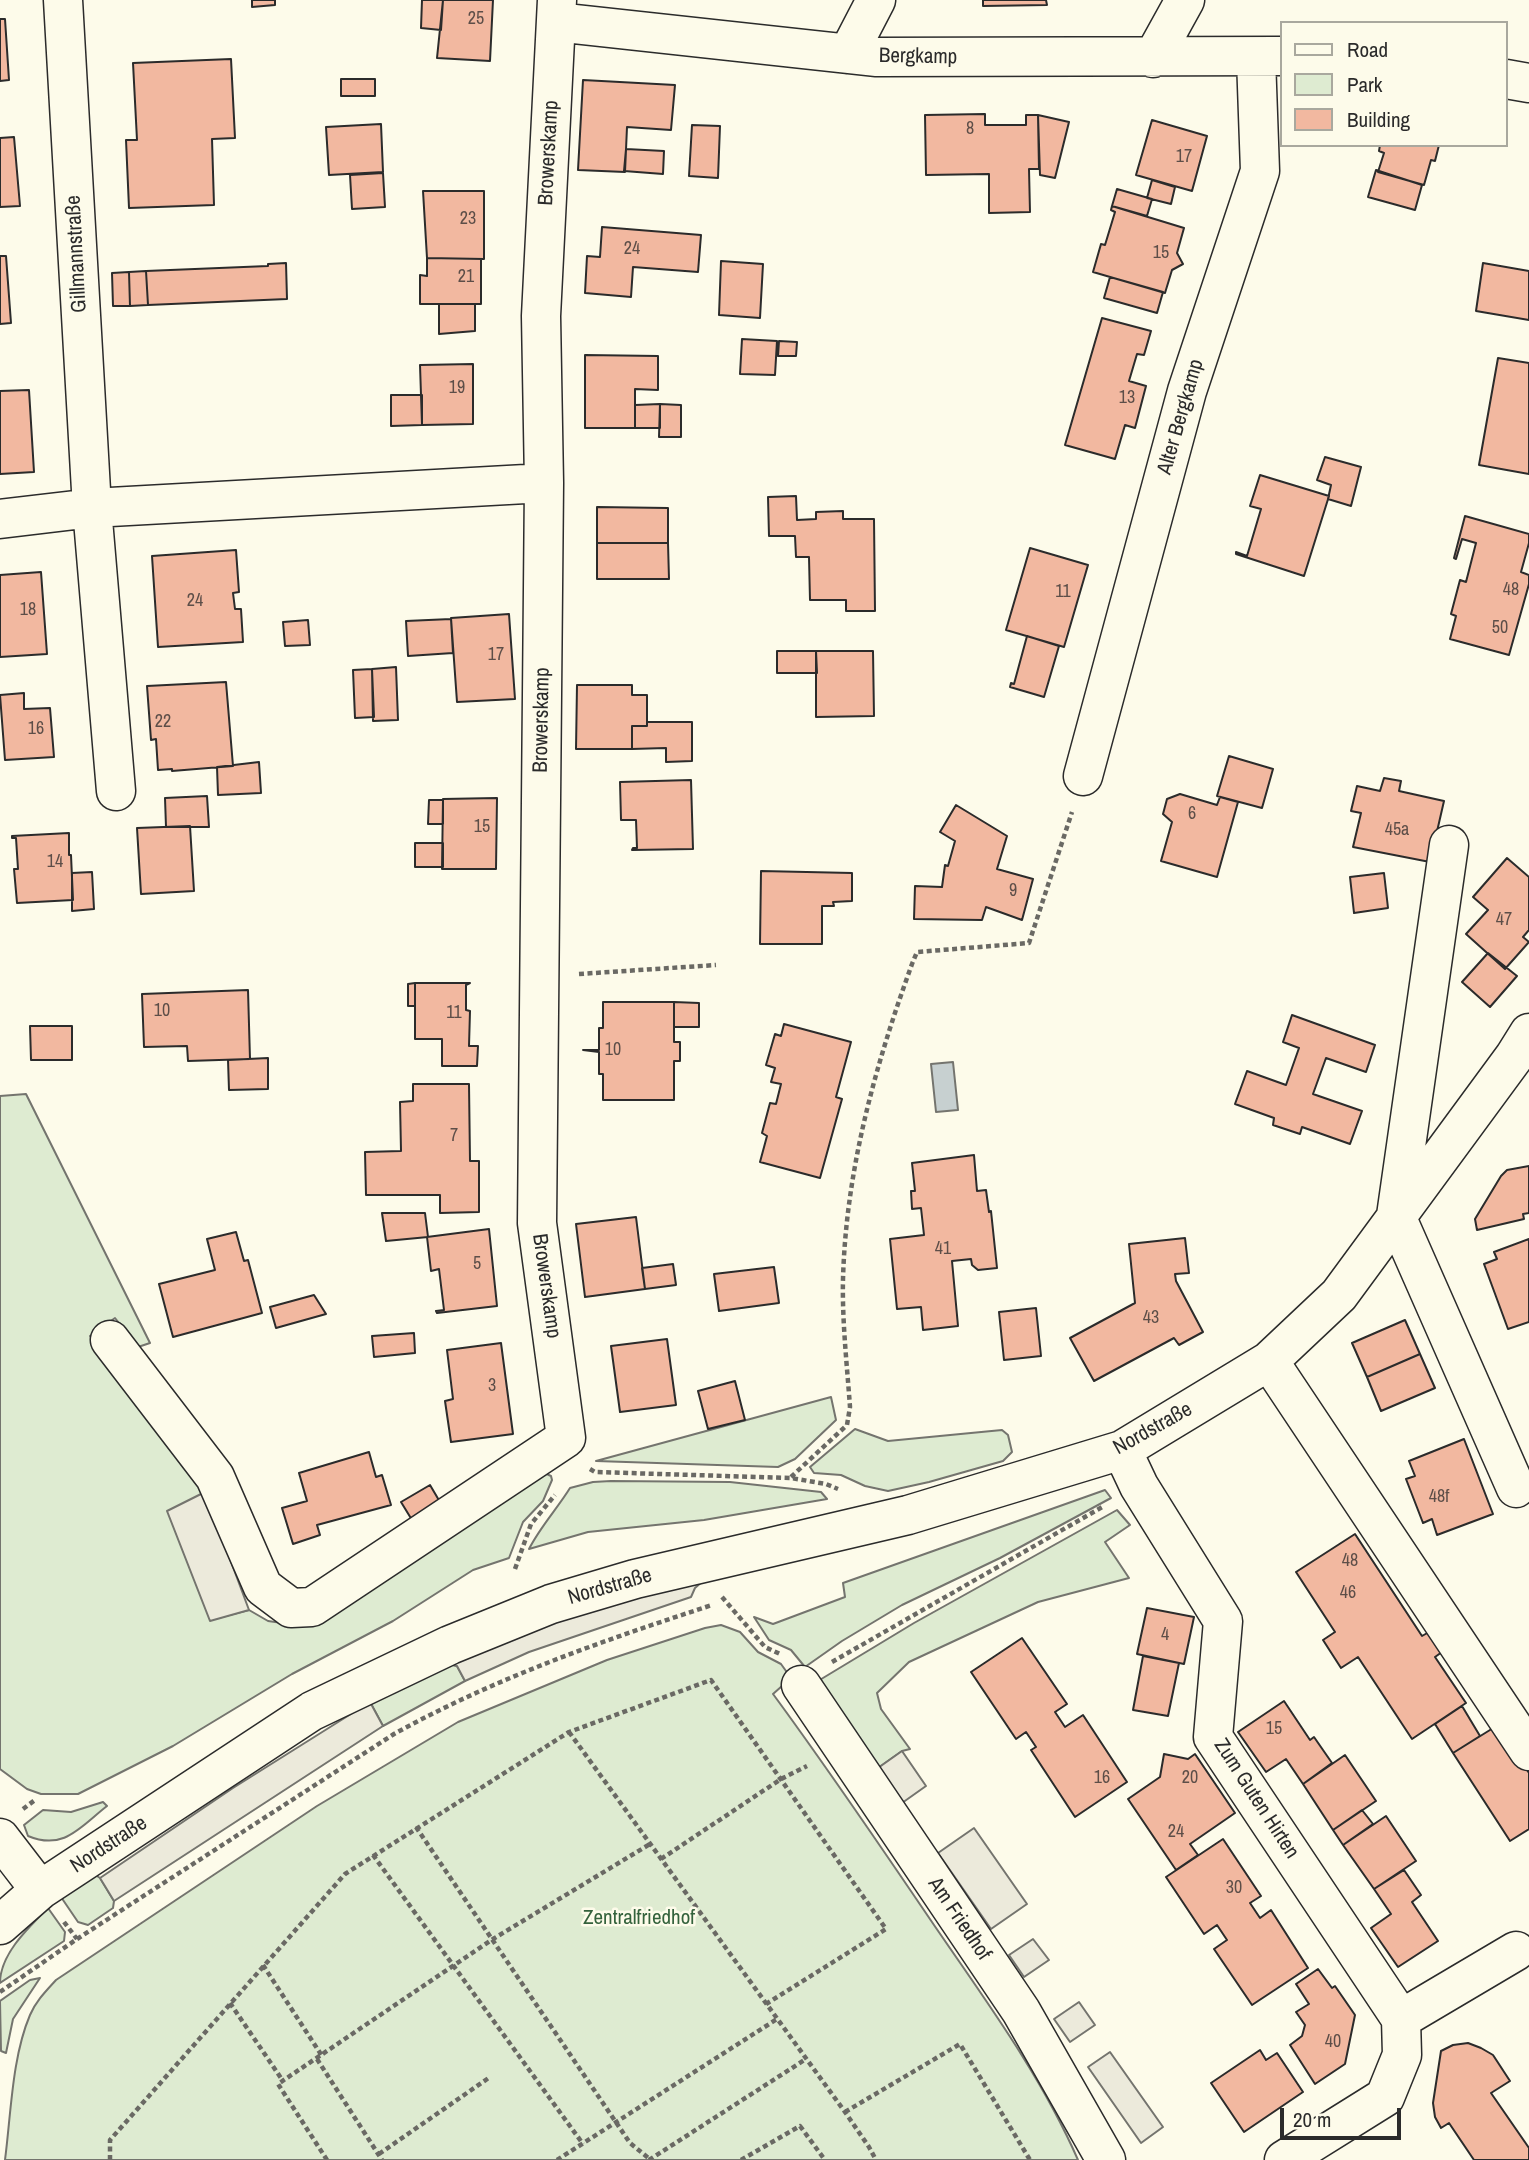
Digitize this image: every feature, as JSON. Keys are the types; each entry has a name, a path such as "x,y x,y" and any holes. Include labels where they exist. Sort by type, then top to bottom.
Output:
{"street":[{"name":"Gillmannstraße","path":"62,0 92,508 116,791"},
{"path":"848,54 876,0"},
{"path":"1153,58 1185,0"},
{"name":"Bergkamp","path":"556,11 877,57 1269,57"},
{"name":"Browerskamp","path":"556,11 541,316 544,484 537,1223 566,1438"},
{"name":"Alter Bergkamp","path":"1083,776 1187,391 1260,170 1269,57"},
{"path":"1508,79 1529,83"},
{"path":"0,519 92,508 544,484"},
{"path":"1449,845 1396,1216 1516,1488"},
{"name":"Nordstraße","path":"0,1925 40,1890 313,1711 450,1645 551,1604 635,1579 908,1515 1122,1450 1269,1361 1339,1295 1396,1216 1524,1056"},
{"path":"110,1340 215,1477 262,1587 291,1608 312,1607 566,1438"},
{"path":"1269,1361 1529,1751"},
{"name":"Zum Guten Hirten","path":"1122,1450 1139,1486 1223,1621 1213,1737 1401,2019"},
{"name":"Am Friedhof","path":"801,1685 1021,2011 1106,2160"},
{"path":"0,1838 40,1890"},
{"path":"1284,2160 1385,2097 1402,2055 1401,2019 1516,1951"}],"path":[{"path":"791,1478 847,1425 850,1407 843,1281 853,1170 863,1119 912,964 917,952 1029,943 1083,776"},
{"path":"539,976 716,965"},
{"path":"566,1438 575,1461 596,1472 791,1478 826,1484 850,1494"},
{"path":"801,1685 811,1673 1139,1486"},
{"path":"515,1569 531,1524 551,1503 557,1492"},
{"path":"0,1992 77,1939 414,1722 478,1690 566,1654 737,1597"},
{"path":"739,1619 765,1647 785,1656 797,1672 801,1685"},
{"path":"110,2160 110,2140 338,1880 416,1827 569,1732 711,1680 886,1929 766,2004"},
{"path":"569,1732 845,2112 876,2160"},
{"path":"661,1859 781,1779"},
{"path":"416,1827 630,2143 650,2160 806,2059"},
{"path":"327,2160 278,2084 493,1939 650,1844"},
{"path":"373,1855 583,2144"},
{"path":"262,1965 383,2160"},
{"path":"230,2003 283,2081"},
{"path":"557,2160 777,2019"},
{"path":"845,2112 960,2044 1030,2160"},
{"path":"379,2154 490,2077"},
{"path":"741,2160 800,2126 825,2160"}],"green space":[{"path":"26,1094 150,1343 138,1347 115,1318 90,1336 177,1448 205,1492 210,1620 249,1610 268,1621 282,1623 540,1471 551,1476 552,1480 543,1501 523,1522 509,1558 473,1570 393,1621 292,1674 173,1746 78,1794 41,1794 27,1789 0,1769 0,1096"},
{"path":"831,1397 836,1420 795,1459 778,1467 596,1461"},
{"path":"855,1429 888,1441 1002,1430 1008,1435 1012,1452 1003,1461 888,1491 865,1486 841,1475 814,1473 810,1467"},
{"path":"611,1481 730,1482 821,1492 827,1499 704,1520 588,1532 529,1549 570,1488"},
{"path":"1105,1490 1111,1498 1000,1558 902,1605 805,1667 791,1650 769,1640 754,1617 773,1624 845,1597 843,1583"},
{"path":"1117,1510 1130,1525 1105,1542 1129,1578 1038,1602 909,1662 877,1693 881,1709 910,1749 902,1751 878,1768 818,1681 914,1623"},
{"name":"Zentralfriedhof","path":"721,1625 740,1632 758,1652 781,1664 791,1678 773,1694 1012,2039 1047,2098 1078,2160 5,2160 13,2086 24,2031 35,2005 56,1980 317,1806 458,1722 607,1660"},
{"path":"449,1664 457,1666 465,1681 383,1726 370,1702"},
{"path":"103,1802 107,1806 80,1829 62,1839 52,1841 28,1836 24,1825 43,1810 71,1812"},
{"path":"94,1874 100,1878 114,1901 113,1908 88,1925 78,1922 61,1897"},
{"path":"48,1908 65,1932 64,1941 0,1983 1,1972 10,1952 24,1932"},
{"path":"40,1978 13,2019 6,2053 1,2051 0,2001 30,1980"}],"shaded area":[{"path":"953,1062 958,1110 936,1112 931,1064"},
{"path":"205,1492 249,1610 210,1621 167,1511"},
{"path":"703,1581 695,1588 691,1597 529,1652 465,1681 457,1666 449,1664 524,1632 593,1609"},
{"path":"370,1702 383,1726 114,1901 100,1878 233,1788"},
{"path":"902,1751 926,1786 902,1803 878,1768"},
{"path":"974,1828 1027,1904 991,1929 938,1853"},
{"path":"1033,1939 1049,1960 1024,1977 1009,1955"},
{"path":"1079,2002 1095,2025 1070,2042 1054,2019"},
{"path":"1110,2052 1163,2127 1141,2143 1088,2067"}],"building":[{"path":"252,0 275,0 275,5 252,7"},
{"path":"422,0 443,0 441,30 421,28"},
{"path":"443,0 493,0 490,61 437,58"},
{"path":"983,0 1046,0 1047,5 983,6"},
{"path":"0,19 5,19 9,80 0,81"},
{"path":"231,59 235,138 212,139 214,205 129,208 126,140 137,140 133,63"},
{"path":"341,79 375,79 375,96 341,96"},
{"path":"583,80 675,85 671,130 627,127 625,172 578,170"},
{"path":"985,114 985,125 1026,125 1026,115 1038,115 1039,169 1029,169 1030,212 989,213 989,174 926,175 925,115"},
{"path":"1038,115 1069,122 1055,178 1040,175"},
{"path":"1152,120 1207,136 1192,191 1136,175"},
{"path":"381,124 383,172 329,175 326,127"},
{"path":"692,125 720,126 718,178 689,176"},
{"path":"14,137 20,206 0,207 0,138"},
{"path":"1380,147 1438,147 1435,161 1431,160 1424,185 1378,172 1384,153 1379,151"},
{"path":"626,149 664,151 663,174 624,171"},
{"path":"1376,170 1422,185 1415,210 1368,197"},
{"path":"383,173 385,207 352,209 350,175"},
{"path":"1152,180 1175,187 1171,204 1147,198"},
{"path":"1117,189 1152,199 1147,216 1112,206"},
{"path":"423,191 484,191 484,259 427,258"},
{"path":"1112,206 1184,228 1177,253 1183,264 1172,270 1165,293 1093,272 1101,244 1105,245 1115,212 1111,210"},
{"path":"602,227 701,235 698,272 633,267 631,297 585,293 587,256 600,257"},
{"path":"0,256 6,256 11,323 0,324"},
{"path":"427,258 484,259 481,259 481,304 420,304 420,275 427,276"},
{"path":"721,261 763,264 760,318 719,315"},
{"path":"286,263 287,299 148,305 146,271"},
{"path":"1483,263 1529,271 1529,320 1476,311"},
{"path":"146,271 148,305 130,306 129,272"},
{"path":"129,272 130,306 113,306 112,273"},
{"path":"1110,277 1163,292 1157,313 1104,298"},
{"path":"439,304 475,304 475,331 439,334"},
{"path":"1102,318 1151,331 1144,355 1137,354 1129,381 1146,386 1135,428 1125,425 1115,459 1065,445"},
{"path":"742,339 777,341 775,375 740,374"},
{"path":"779,341 797,342 796,356 778,356"},
{"path":"585,355 658,356 658,390 635,389 635,428 585,428"},
{"path":"1498,358 1529,363 1529,474 1479,465"},
{"path":"473,364 473,424 422,425 420,365"},
{"path":"29,390 34,472 0,474 0,391"},
{"path":"391,395 422,395 422,425 391,426"},
{"path":"660,404 660,428 635,428 635,405"},
{"path":"660,404 681,405 681,437 659,437"},
{"path":"1325,457 1361,467 1351,506 1328,499 1331,485 1317,480"},
{"path":"1260,475 1329,496 1304,576 1236,554 1247,556 1261,509 1250,506"},
{"path":"796,496 797,520 816,519 816,512 843,511 843,519 874,519 875,611 846,611 846,600 810,600 809,557 796,557 795,536 769,536 768,497"},
{"path":"597,507 668,508 668,543 597,543"},
{"path":"1465,516 1529,534 1521,572 1529,575 1529,584 1509,655 1450,639 1456,616 1451,614 1460,580 1466,582 1476,543 1462,539 1456,559 1454,558"},
{"path":"597,543 668,543 669,579 597,579"},
{"path":"1030,548 1088,565 1064,647 1006,630"},
{"path":"236,550 239,592 233,593 235,609 241,609 243,642 158,647 152,556"},
{"path":"41,572 47,654 0,657 0,575"},
{"path":"509,614 515,699 457,702 451,618"},
{"path":"451,619 453,653 408,656 406,621"},
{"path":"308,620 310,645 285,646 283,622"},
{"path":"1027,636 1059,646 1044,697 1010,687 1011,683 1014,684"},
{"path":"777,651 816,651 817,673 777,673"},
{"path":"816,651 873,651 874,716 816,717"},
{"path":"396,667 398,720 373,721 372,669"},
{"path":"372,669 374,717 355,718 353,670"},
{"path":"226,682 233,766 158,770 156,739 151,740 147,686"},
{"path":"577,685 632,685 632,695 647,695 647,726 632,726 632,749 576,749"},
{"path":"24,693 24,709 50,708 54,757 5,760 0,695"},
{"path":"647,722 692,722 692,761 666,762 666,748 632,749 632,726 647,726"},
{"path":"1229,756 1273,769 1262,808 1217,796"},
{"path":"259,762 261,793 218,795 217,767"},
{"path":"1384,778 1401,781 1399,791 1444,801 1430,862 1353,847 1361,813 1351,811 1357,786 1380,791"},
{"path":"691,780 693,849 632,850 637,848 636,820 621,820 620,782"},
{"path":"1180,794 1217,805 1220,797 1238,802 1217,877 1161,861 1172,822 1163,814 1167,799"},
{"path":"207,796 209,827 166,827 165,798"},
{"path":"497,798 496,869 442,869 443,799"},
{"path":"429,800 443,800 443,824 428,824"},
{"path":"956,805 1007,836 997,869 1033,879 1022,920 986,907 982,920 914,919 915,886 942,887 945,865 948,866 955,841 940,832"},
{"path":"190,826 194,891 141,894 137,828"},
{"path":"69,833 73,900 17,903 14,869 18,869 16,838 12,836"},
{"path":"415,843 443,843 443,867 415,867"},
{"path":"1507,858 1529,877 1529,930 1523,937 1529,942 1505,969 1466,934 1488,910 1473,897"},
{"path":"761,871 852,873 852,901 833,902 834,906 822,906 822,944 760,944"},
{"path":"92,872 94,909 72,911 72,873"},
{"path":"1384,873 1388,908 1354,913 1350,877"},
{"path":"1488,953 1517,976 1490,1007 1462,982"},
{"path":"415,983 470,983 466,985 466,1010 470,1011 469,1046 478,1046 477,1066 442,1066 442,1039 415,1039"},
{"path":"415,983 415,1006 408,1006 408,984"},
{"path":"248,990 250,1059 188,1061 187,1046 144,1047 142,994"},
{"path":"603,1002 674,1002 674,1042 680,1042 680,1061 674,1061 674,1100 603,1100 603,1074 599,1074 599,1052 583,1050 599,1050 599,1028 603,1028"},
{"path":"674,1002 699,1003 699,1027 674,1027"},
{"path":"1292,1015 1375,1045 1366,1072 1326,1058 1313,1094 1362,1111 1350,1144 1302,1127 1300,1134 1273,1125 1274,1118 1235,1104 1247,1071 1286,1085 1299,1048 1283,1042"},
{"path":"784,1024 851,1042 836,1097 842,1099 820,1178 760,1162 767,1136 762,1133 770,1103 776,1104 781,1084 771,1082 775,1068 766,1065 775,1034 781,1036"},
{"path":"30,1026 72,1026 72,1060 31,1060"},
{"path":"268,1058 268,1089 229,1090 228,1060"},
{"path":"413,1084 469,1084 470,1161 479,1161 479,1212 440,1213 440,1195 366,1195 365,1152 401,1151 400,1102 413,1101"},
{"path":"974,1155 977,1191 986,1190 989,1212 991,1211 997,1268 978,1270 972,1265 971,1259 952,1261 958,1326 923,1330 921,1307 897,1309 890,1239 924,1235 921,1208 912,1209 911,1191 915,1191 912,1163"},
{"path":"1529,1166 1529,1213 1523,1214 1524,1219 1477,1230 1475,1219 1501,1176 1507,1170"},
{"path":"382,1213 425,1213 428,1237 386,1241"},
{"path":"636,1217 645,1289 585,1297 576,1224"},
{"path":"489,1229 497,1306 437,1313 436,1311 444,1310 439,1269 431,1271 427,1237"},
{"path":"236,1232 244,1261 248,1260 262,1313 173,1337 159,1284 215,1270 207,1239"},
{"path":"1185,1238 1189,1273 1175,1274 1176,1281 1203,1332 1179,1345 1174,1338 1094,1381 1070,1338 1135,1303 1129,1244"},
{"path":"1529,1239 1529,1322 1508,1329 1484,1264 1497,1259 1494,1252"},
{"path":"673,1264 676,1285 645,1289 642,1268"},
{"path":"774,1267 779,1303 719,1311 714,1274"},
{"path":"314,1295 326,1314 276,1328 270,1307"},
{"path":"1036,1308 1041,1356 1004,1360 999,1312"},
{"path":"1405,1320 1420,1354 1367,1377 1352,1343"},
{"path":"414,1333 415,1353 374,1357 372,1336"},
{"path":"667,1339 676,1405 620,1412 611,1346"},
{"path":"501,1343 513,1434 451,1442 445,1401 453,1399 447,1350"},
{"path":"1420,1354 1435,1388 1381,1411 1367,1377"},
{"path":"735,1381 745,1420 708,1429 698,1391"},
{"path":"1464,1439 1493,1514 1437,1535 1432,1519 1423,1523 1406,1479 1415,1476 1409,1461"},
{"path":"369,1452 376,1477 382,1475 391,1505 317,1525 320,1535 293,1544 282,1508 307,1501 299,1473"},
{"path":"430,1485 440,1502 412,1520 401,1502"},
{"path":"1355,1534 1422,1636 1429,1632 1442,1652 1435,1657 1466,1703 1412,1739 1358,1657 1341,1668 1323,1640 1335,1632 1296,1572"},
{"path":"1147,1608 1194,1617 1184,1664 1137,1654"},
{"path":"1022,1638 1067,1704 1055,1712 1065,1727 1083,1715 1127,1782 1075,1817 1031,1750 1036,1747 1026,1732 1016,1739 971,1672"},
{"path":"1143,1656 1179,1663 1168,1716 1133,1710"},
{"path":"1284,1701 1310,1740 1314,1737 1332,1763 1303,1784 1286,1759 1266,1772 1238,1732"},
{"path":"1462,1706 1480,1736 1453,1753 1435,1724"},
{"path":"1498,1725 1529,1773 1529,1829 1510,1841 1453,1753"},
{"path":"1164,1754 1188,1759 1195,1754 1235,1813 1190,1844 1198,1855 1176,1870 1128,1799 1160,1777"},
{"path":"1345,1755 1376,1801 1333,1830 1303,1784"},
{"path":"1362,1810 1373,1824 1343,1845 1333,1830"},
{"path":"1386,1816 1416,1861 1374,1889 1343,1845"},
{"path":"1223,1839 1261,1896 1250,1903 1260,1918 1271,1910 1308,1968 1252,2005 1214,1949 1227,1940 1217,1925 1204,1934 1166,1877"},
{"path":"1404,1870 1421,1895 1412,1902 1438,1941 1398,1967 1371,1928 1391,1914 1374,1889"},
{"path":"1318,1969 1332,1988 1335,1986 1355,2015 1345,2064 1315,2084 1290,2045 1302,2036 1305,2025 1296,2012 1309,2004 1296,1984"},
{"path":"1468,2043 1493,2055 1510,2081 1491,2093 1529,2148 1529,2160 1474,2160 1449,2123 1441,2128 1435,2117 1433,2103 1441,2051 1453,2045"},
{"path":"1260,2050 1266,2060 1277,2053 1303,2092 1244,2132 1211,2083"}]}
